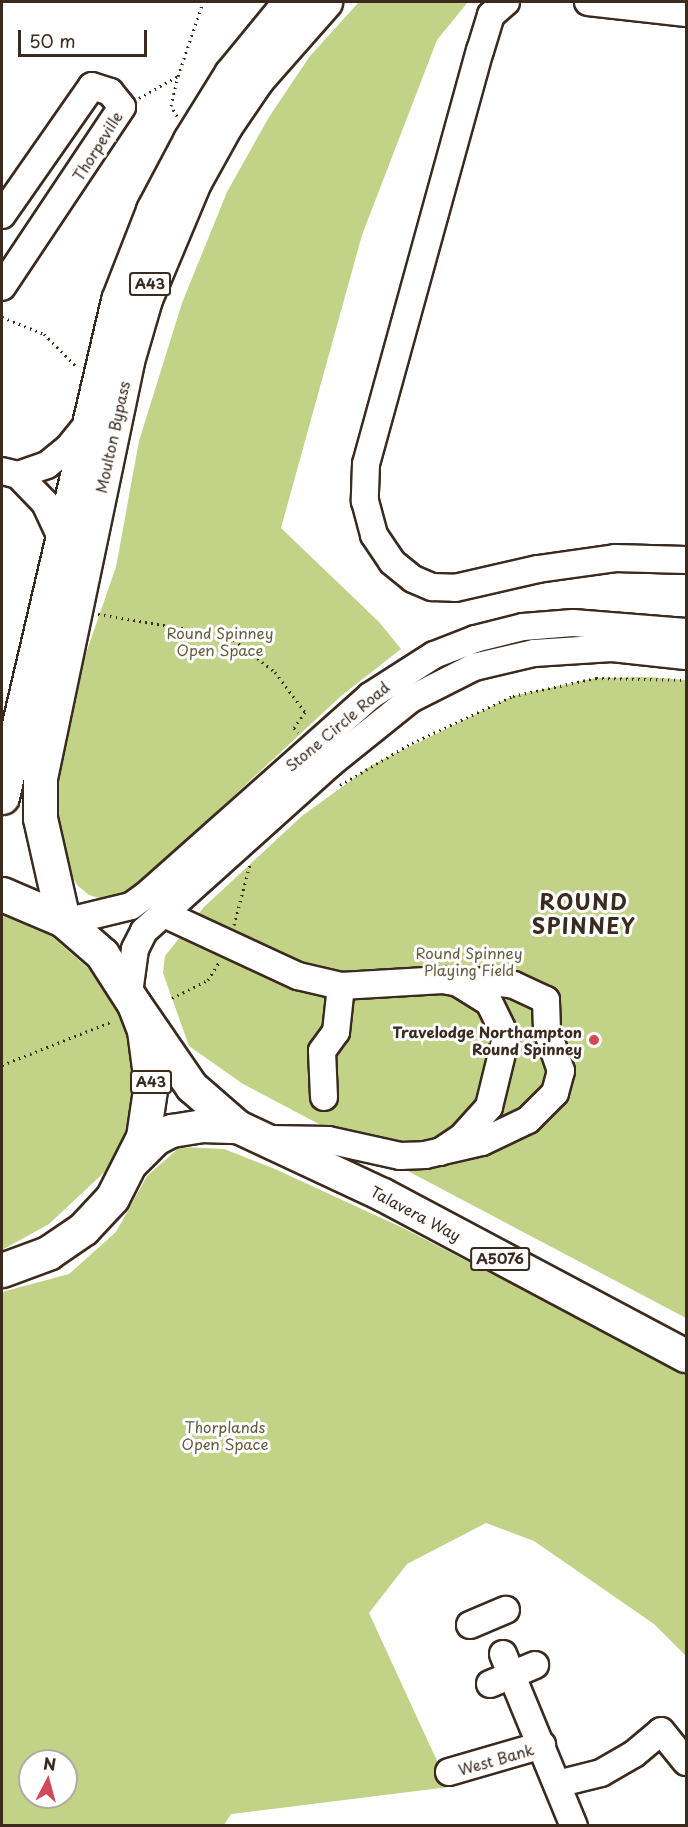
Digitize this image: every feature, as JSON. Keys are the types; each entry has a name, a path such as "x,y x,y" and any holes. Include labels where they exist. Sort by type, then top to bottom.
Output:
{"highway":[{"name":"Moulton Bypass","path":"2,796 118,300 153,210 190,140 231,74 290,2"},
{"name":"Moulton Bypass","path":"64,921 40,818 40,778 127,361 159,260 194,182 225,126 257,79 325,2"},
{"name":"A43","path":"2,894 64,921 102,954 125,1006 144,1030 151,1083 145,1128 134,1162 112,1198 83,1229 48,1253 4,1270"}],"main road":[{"name":"Talavera Way","path":"125,1006 192,1087 250,1133 383,1195 687,1356"},
{"name":"Talavera Way","path":"134,1162 156,1139 172,1131 202,1126 250,1133"}],"street":[{"path":"506,2 491,15 480,50 366,464 365,501 374,535 392,562 413,579 432,587 455,588 538,569 615,558 687,560"},
{"path":"588,2 687,13"},
{"name":"Thorpeville","path":"2,215 92,86 110,92 122,107 2,287"},
{"path":"10,473 47,465 69,447 88,424"},
{"path":"10,473 45,503 61,537"},
{"name":"Stone Circle Road","path":"64,921 131,906 145,896 310,746 402,674 475,639 523,627 573,623 687,632"},
{"name":"Stone Circle Road","path":"125,1006 135,949 144,931 162,913 334,776 411,699 474,667 534,652 612,648 687,656"},
{"path":"162,913 298,976 341,986 424,979 458,983 487,981 514,985 546,1000 547,1029 561,1071 555,1093 528,1120 482,1142 440,1152 400,1156 328,1140 250,1133"},
{"path":"440,1152 462,1137 489,1107 505,1053 506,1037 497,1013 477,992 458,983"},
{"path":"324,1097 322,1051 336,1032 341,986"},
{"path":"500,1646 574,1826"},
{"path":"557,1784 601,1773 634,1755 661,1731 687,1762"},
{"name":"West Bank","path":"449,1772 542,1745"}],"path":[{"path":"190,140 171,106 178,76 204,2"},
{"path":"122,107 178,76"},
{"path":"2,317 44,334 84,375"},
{"path":"76,609 229,636 275,672 305,712 294,728 310,746"},
{"path":"333,791 334,776 513,696 596,678 687,680"},
{"path":"172,998 208,980 229,944 251,861"},
{"path":"2,1065 125,1006"}],"green space":[{"name":"Round Spinney Open Space","path":"359,2 468,2 437,40 362,235 281,528 379,622 401,649 341,696 126,896 105,900 89,895 77,885 66,864 54,822 58,734 116,567 139,441 182,303 227,192 269,117 310,56"},
{"name":"Round Spinney Playing Field","path":"648,677 686,680 686,1318 243,1084 189,1046 163,973 165,956 204,907 302,816 372,765 513,696 596,678"},
{"path":"2,914 49,934 97,976 110,994 126,1033 133,1082 129,1122 112,1165 49,1224 2,1250"},
{"name":"Thorplands Open Space","path":"180,1147 224,1149 275,1169 403,1228 686,1374 686,1656 654,1624 534,1541 486,1523 407,1564 369,1613 449,1787 231,1814 224,1825 2,1826 2,1292 69,1274 116,1232 147,1176"}],"place":[{"name":"Travelodge Northampton Round Spinney","path":"594,1040"}],"district":[{"name":"ROUND SPINNEY","path":"584,913"}]}
